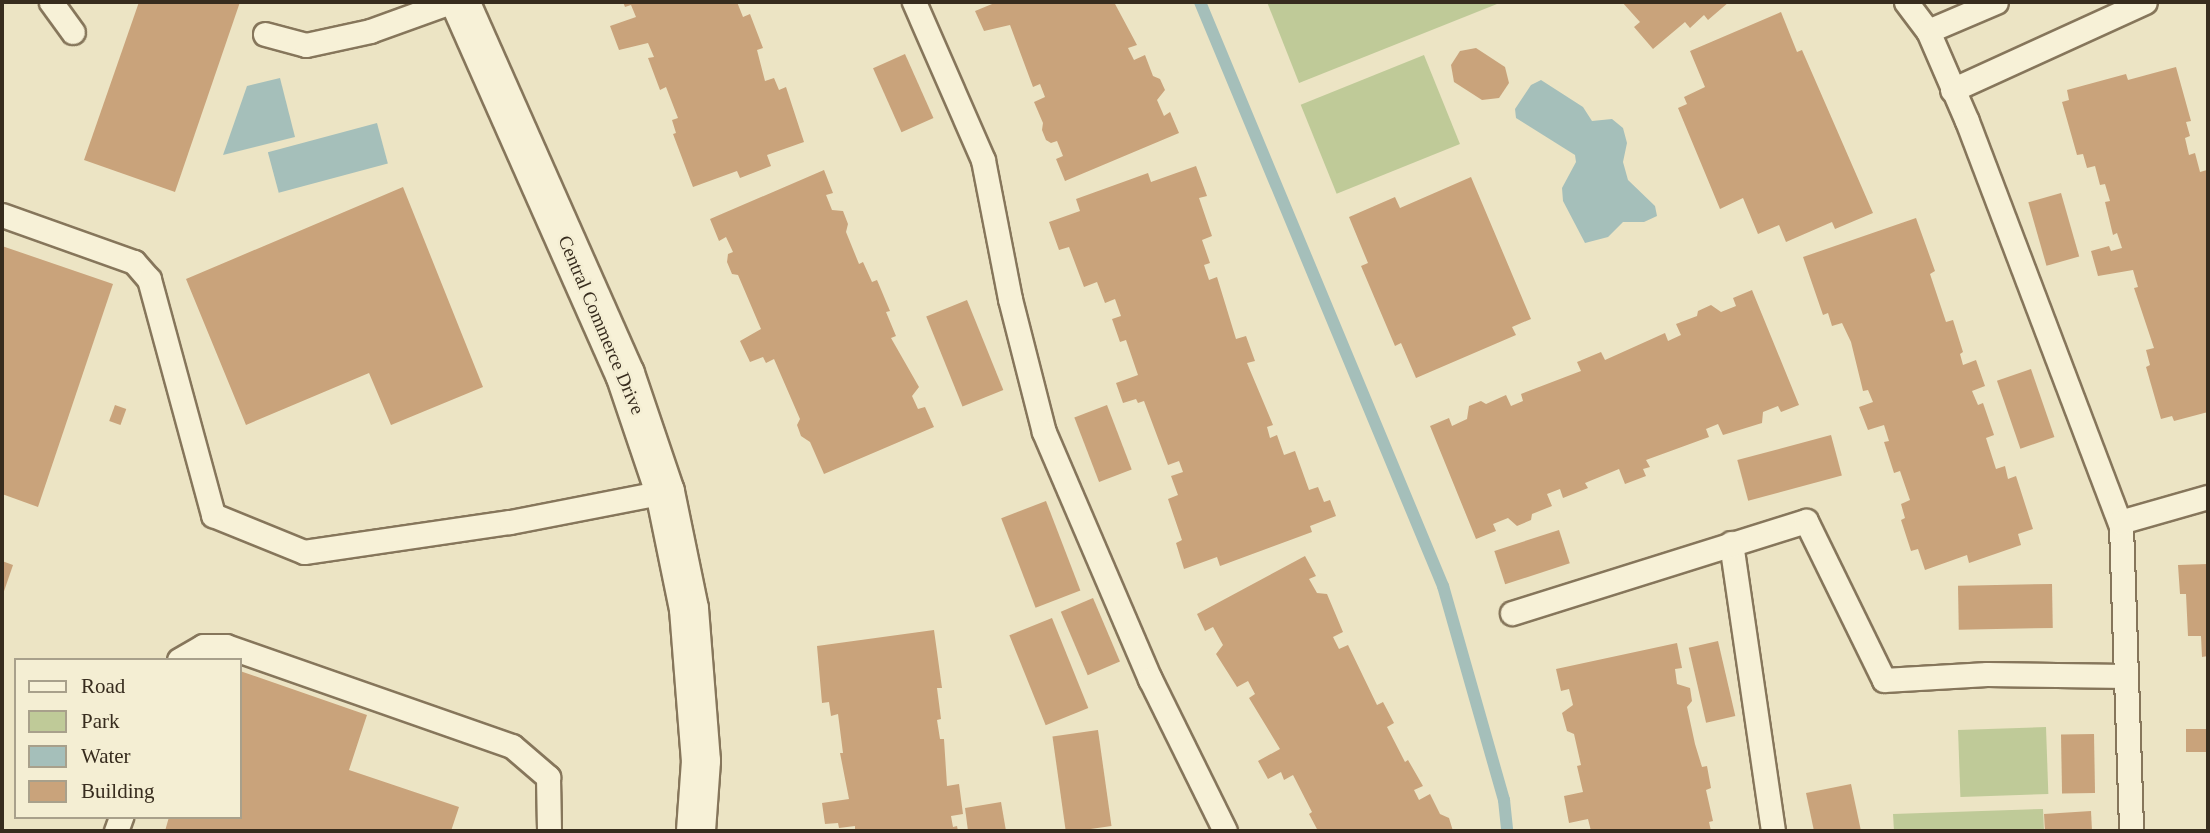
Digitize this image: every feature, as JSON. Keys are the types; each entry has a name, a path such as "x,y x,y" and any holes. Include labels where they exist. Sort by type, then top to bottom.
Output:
{"street":[{"name":"Central Commerce Drive","path":"460,2 625,374 665,492 689,609 701,761 696,831"}],"lane":[{"path":"51,2 73,32"},
{"path":"265,34 306,45 370,31 450,2"},
{"path":"914,2 983,160 1010,299 1044,432 1150,679 1225,831"},
{"path":"1906,2 1928,30 2120,523 2131,831"},
{"path":"1928,30 1996,2"},
{"path":"1952,90 2145,2"},
{"path":"2,215 134,262 149,279 213,514 304,552 510,522 665,492"},
{"path":"2120,523 2208,497"},
{"path":"1512,613 1806,521 1884,680 1987,674 2126,676"},
{"path":"1731,543 1773,831"},
{"path":"182,658 203,646 226,646 512,746 548,777 549,831"}],"green space":[{"path":"1267,2 1502,2 1299,83"},
{"path":"1424,55 1460,144 1337,194 1301,105"},
{"path":"2046,727 2048,794 1960,797 1958,730"},
{"path":"2043,809 2044,831 1894,831 1893,814"}],"water":[{"path":"280,78 295,137 223,155 247,86"},
{"path":"1541,80 1583,107 1592,121 1612,119 1623,128 1627,143 1623,162 1628,180 1655,206 1657,216 1644,222 1623,222 1608,237 1585,243 1563,201 1562,188 1576,162 1575,155 1516,118 1515,109 1531,85"},
{"path":"377,123 388,164 279,193 268,152"}],"building":[{"path":"139,2 240,2 175,192 84,160"},
{"path":"623,2 737,2 743,17 750,14 763,48 757,50 765,81 774,78 779,90 786,87 804,142 767,155 771,166 740,178 737,171 693,187 673,134 676,133 672,120 678,118 666,87 660,90 648,58 654,57 648,43 619,50 610,26 636,17 631,5 625,7"},
{"path":"997,2 1114,2 1137,45 1128,48 1134,60 1145,55 1153,76 1160,79 1165,90 1157,100 1164,116 1170,112 1179,133 1065,181 1056,159 1063,156 1057,141 1051,143 1046,140 1042,130 1043,123 1034,102 1045,97 1040,84 1033,87 1010,25 984,31 975,11"},
{"path":"1622,2 1729,2 1708,20 1704,15 1690,28 1685,22 1653,49 1634,27 1640,22"},
{"path":"1781,12 1797,52 1802,50 1873,213 1835,229 1832,222 1786,242 1779,225 1758,234 1743,198 1720,209 1678,108 1687,104 1684,97 1705,87 1690,51"},
{"path":"1476,48 1505,67 1509,83 1499,98 1482,100 1454,82 1451,65 1460,51"},
{"path":"905,54 933,118 901,132 873,68"},
{"path":"2176,67 2191,121 2186,122 2190,136 2185,138 2189,155 2195,153 2200,172 2207,170 2208,174 2208,412 2174,421 2172,416 2161,419 2146,367 2150,365 2146,350 2154,348 2134,288 2138,287 2133,270 2098,276 2091,251 2109,246 2111,251 2122,248 2117,233 2113,235 2105,202 2110,201 2105,184 2100,185 2095,166 2087,168 2083,154 2077,155 2062,102 2069,100 2067,90 2126,74 2128,80"},
{"path":"1196,166 1207,196 1199,198 1212,236 1202,240 1210,263 1204,265 1209,280 1217,277 1236,339 1246,336 1255,361 1247,363 1273,425 1267,427 1270,438 1277,435 1284,455 1295,451 1309,490 1318,487 1324,502 1330,500 1336,516 1310,526 1312,532 1220,566 1217,557 1184,569 1176,543 1182,540 1168,499 1178,495 1171,476 1183,472 1179,461 1168,465 1144,401 1138,403 1136,399 1123,403 1116,383 1138,375 1126,340 1120,342 1112,319 1121,316 1115,299 1105,303 1097,282 1084,287 1069,247 1059,250 1049,222 1080,211 1076,199 1148,173 1151,182"},
{"path":"824,170 833,193 826,195 832,210 843,211 848,224 846,232 859,264 863,262 872,282 877,280 890,311 886,312 896,336 891,338 919,387 912,396 918,409 925,407 934,427 824,474 810,442 801,436 797,425 800,419 774,359 766,363 763,357 750,362 740,341 761,329 738,275 732,274 727,262 728,254 733,252 726,237 719,241 710,219"},
{"path":"1471,177 1531,319 1512,327 1516,335 1416,378 1401,343 1395,346 1361,266 1368,263 1349,217 1395,197 1400,208"},
{"path":"403,187 483,387 391,425 369,373 246,425 186,279"},
{"path":"2061,193 2079,256 2047,266 2028,202"},
{"path":"1916,218 1935,271 1930,274 1946,322 1953,320 1963,352 1960,354 1963,365 1976,360 1985,386 1972,391 1978,405 1983,403 1994,435 1986,438 1996,469 2005,466 2008,479 2016,476 2033,529 2018,534 2021,545 1969,563 1967,555 1925,570 1918,549 1911,551 1901,520 1905,518 1901,504 1910,500 1900,471 1894,473 1884,442 1889,441 1884,425 1868,430 1859,407 1873,402 1868,390 1863,391 1851,342 1842,323 1832,326 1828,313 1823,315 1803,257"},
{"path":"2,246 113,284 38,507 2,494"},
{"path":"1752,290 1799,405 1781,412 1778,406 1763,412 1762,423 1723,435 1718,424 1706,429 1709,437 1646,460 1650,467 1643,469 1646,476 1625,484 1619,469 1585,483 1588,488 1563,498 1560,489 1547,494 1552,506 1532,514 1531,520 1517,526 1508,518 1493,524 1496,531 1476,539 1430,426 1449,418 1452,426 1467,419 1469,406 1481,401 1486,404 1506,395 1511,406 1523,401 1521,394 1581,371 1577,362 1601,352 1605,360 1665,333 1668,341 1681,335 1676,324 1697,316 1698,311 1711,305 1721,312 1736,306 1733,298"},
{"path":"967,300 1003,390 963,406 926,316"},
{"path":"2031,369 2054,437 2020,449 1997,381"},
{"path":"115,405 126,409 120,425 109,421"},
{"path":"1107,405 1132,469 1099,482 1074,418"},
{"path":"1831,435 1842,476 1748,501 1737,460"},
{"path":"1046,501 1080,591 1036,608 1001,518"},
{"path":"1559,530 1570,563 1505,584 1494,551"},
{"path":"1305,556 1316,576 1309,579 1317,593 1327,594 1343,632 1333,637 1339,649 1348,645 1377,705 1383,702 1394,723 1387,727 1405,762 1408,760 1423,786 1414,790 1419,800 1430,794 1440,814 1449,818 1453,831 1318,831 1309,814 1312,812 1293,775 1284,780 1281,772 1268,779 1258,761 1280,749 1249,698 1255,694 1248,681 1237,687 1216,654 1223,645 1213,627 1205,631 1197,614"},
{"path":"2,561 13,565 2,597"},
{"path":"2208,564 2208,656 2202,657 2201,636 2188,636 2186,594 2180,594 2178,565"},
{"path":"2052,584 2053,628 1959,630 1958,586"},
{"path":"1093,598 1120,662 1088,675 1061,612"},
{"path":"1052,618 1088,708 1046,725 1009,635"},
{"path":"934,630 942,688 937,688 941,719 937,720 940,739 944,739 947,786 959,784 963,814 951,816 953,827 957,826 958,831 855,831 855,826 839,828 838,823 825,824 822,803 849,799 840,753 843,753 838,714 831,716 829,702 822,703 817,646"},
{"path":"1718,641 1735,716 1706,723 1689,648"},
{"path":"1677,643 1682,668 1675,669 1677,684 1690,688 1692,701 1687,707 1695,744 1702,767 1707,766 1711,788 1706,790 1713,821 1709,822 1711,831 1591,831 1588,819 1569,823 1564,796 1583,792 1577,766 1581,765 1574,734 1567,731 1562,713 1573,705 1569,689 1561,691 1556,669"},
{"path":"242,672 367,715 349,770 459,807 451,831 165,831 168,819 242,819"},
{"path":"2186,729 2208,729 2208,752 2186,752"},
{"path":"1098,730 1111,826 1066,831 1052,736"},
{"path":"2094,734 2095,793 2062,794 2061,735"},
{"path":"1851,784 1861,831 1814,831 1806,793"},
{"path":"1001,802 1006,831 968,831 965,808"},
{"path":"2091,811 2092,831 2045,831 2044,814"}],"waterway":[{"path":"1200,2 1443,586 1504,800 1507,831"}]}
